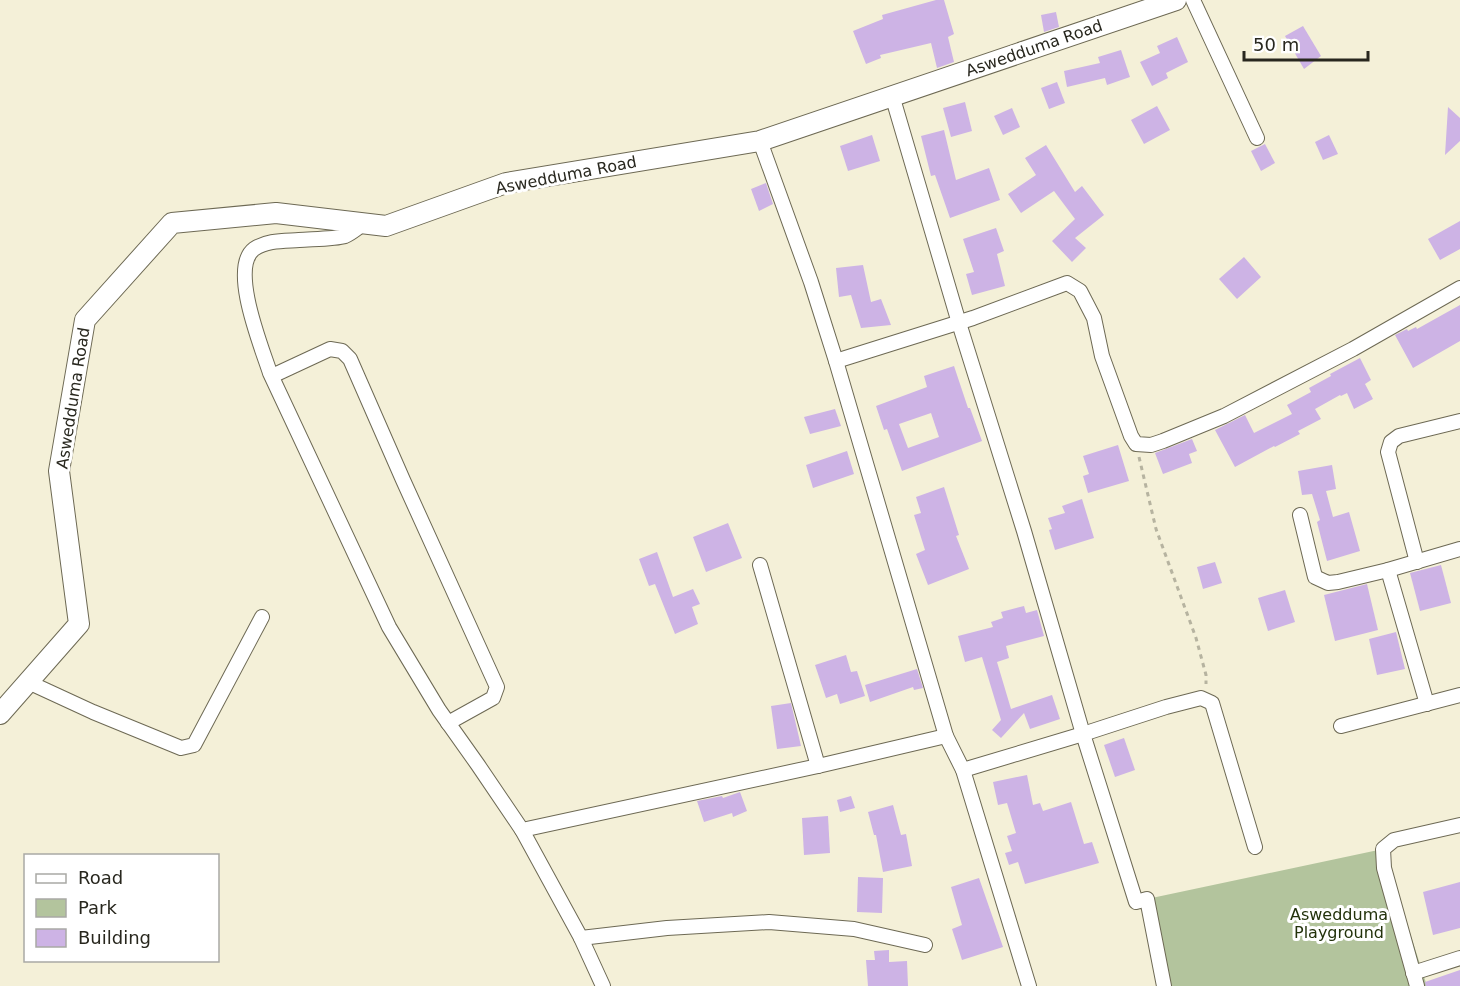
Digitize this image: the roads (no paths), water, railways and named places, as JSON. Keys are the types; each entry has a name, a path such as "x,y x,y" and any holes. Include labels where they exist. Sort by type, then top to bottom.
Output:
{"street":[{"name":"Aswedduma Road","path":"0,714 80,624 59,471 85,320 172,223 276,213 386,226 506,183 760,141 1176,0"},
{"path":"1193,0 1257,138"},
{"path":"894,102 1083,734 1136,902 1147,899 1164,986"},
{"path":"760,141 811,282 946,736 963,770 1029,986"},
{"path":"365,223 344,236 269,242 253,250 247,260 244,275 245,291 257,332 272,376 389,627 448,723 522,830 581,938 603,986"},
{"path":"836,361 959,323 1067,283 1080,291 1094,318 1102,356 1131,436 1136,444 1151,445 1224,416 1353,349 1460,288"},
{"path":"272,376 330,349 342,351 351,359 497,687 493,698 448,723"},
{"path":"1417,562 1388,452 1391,442 1399,436 1460,421"},
{"path":"1300,514 1315,577 1328,583 1388,570 1460,549"},
{"path":"760,565 818,766"},
{"path":"1388,570 1427,704"},
{"path":"28,682 93,712 181,748 194,745 262,617"},
{"path":"1341,726 1460,695"},
{"path":"963,770 1166,707 1205,699 1212,703 1254,847"},
{"path":"522,830 946,736"},
{"path":"1460,825 1394,840 1383,849 1384,868 1415,979 1460,958"},
{"path":"581,938 667,928 769,922 854,929 925,945"}],"park label":[{"name":"Aswedduma Playground","path":"1339,923"}]}
